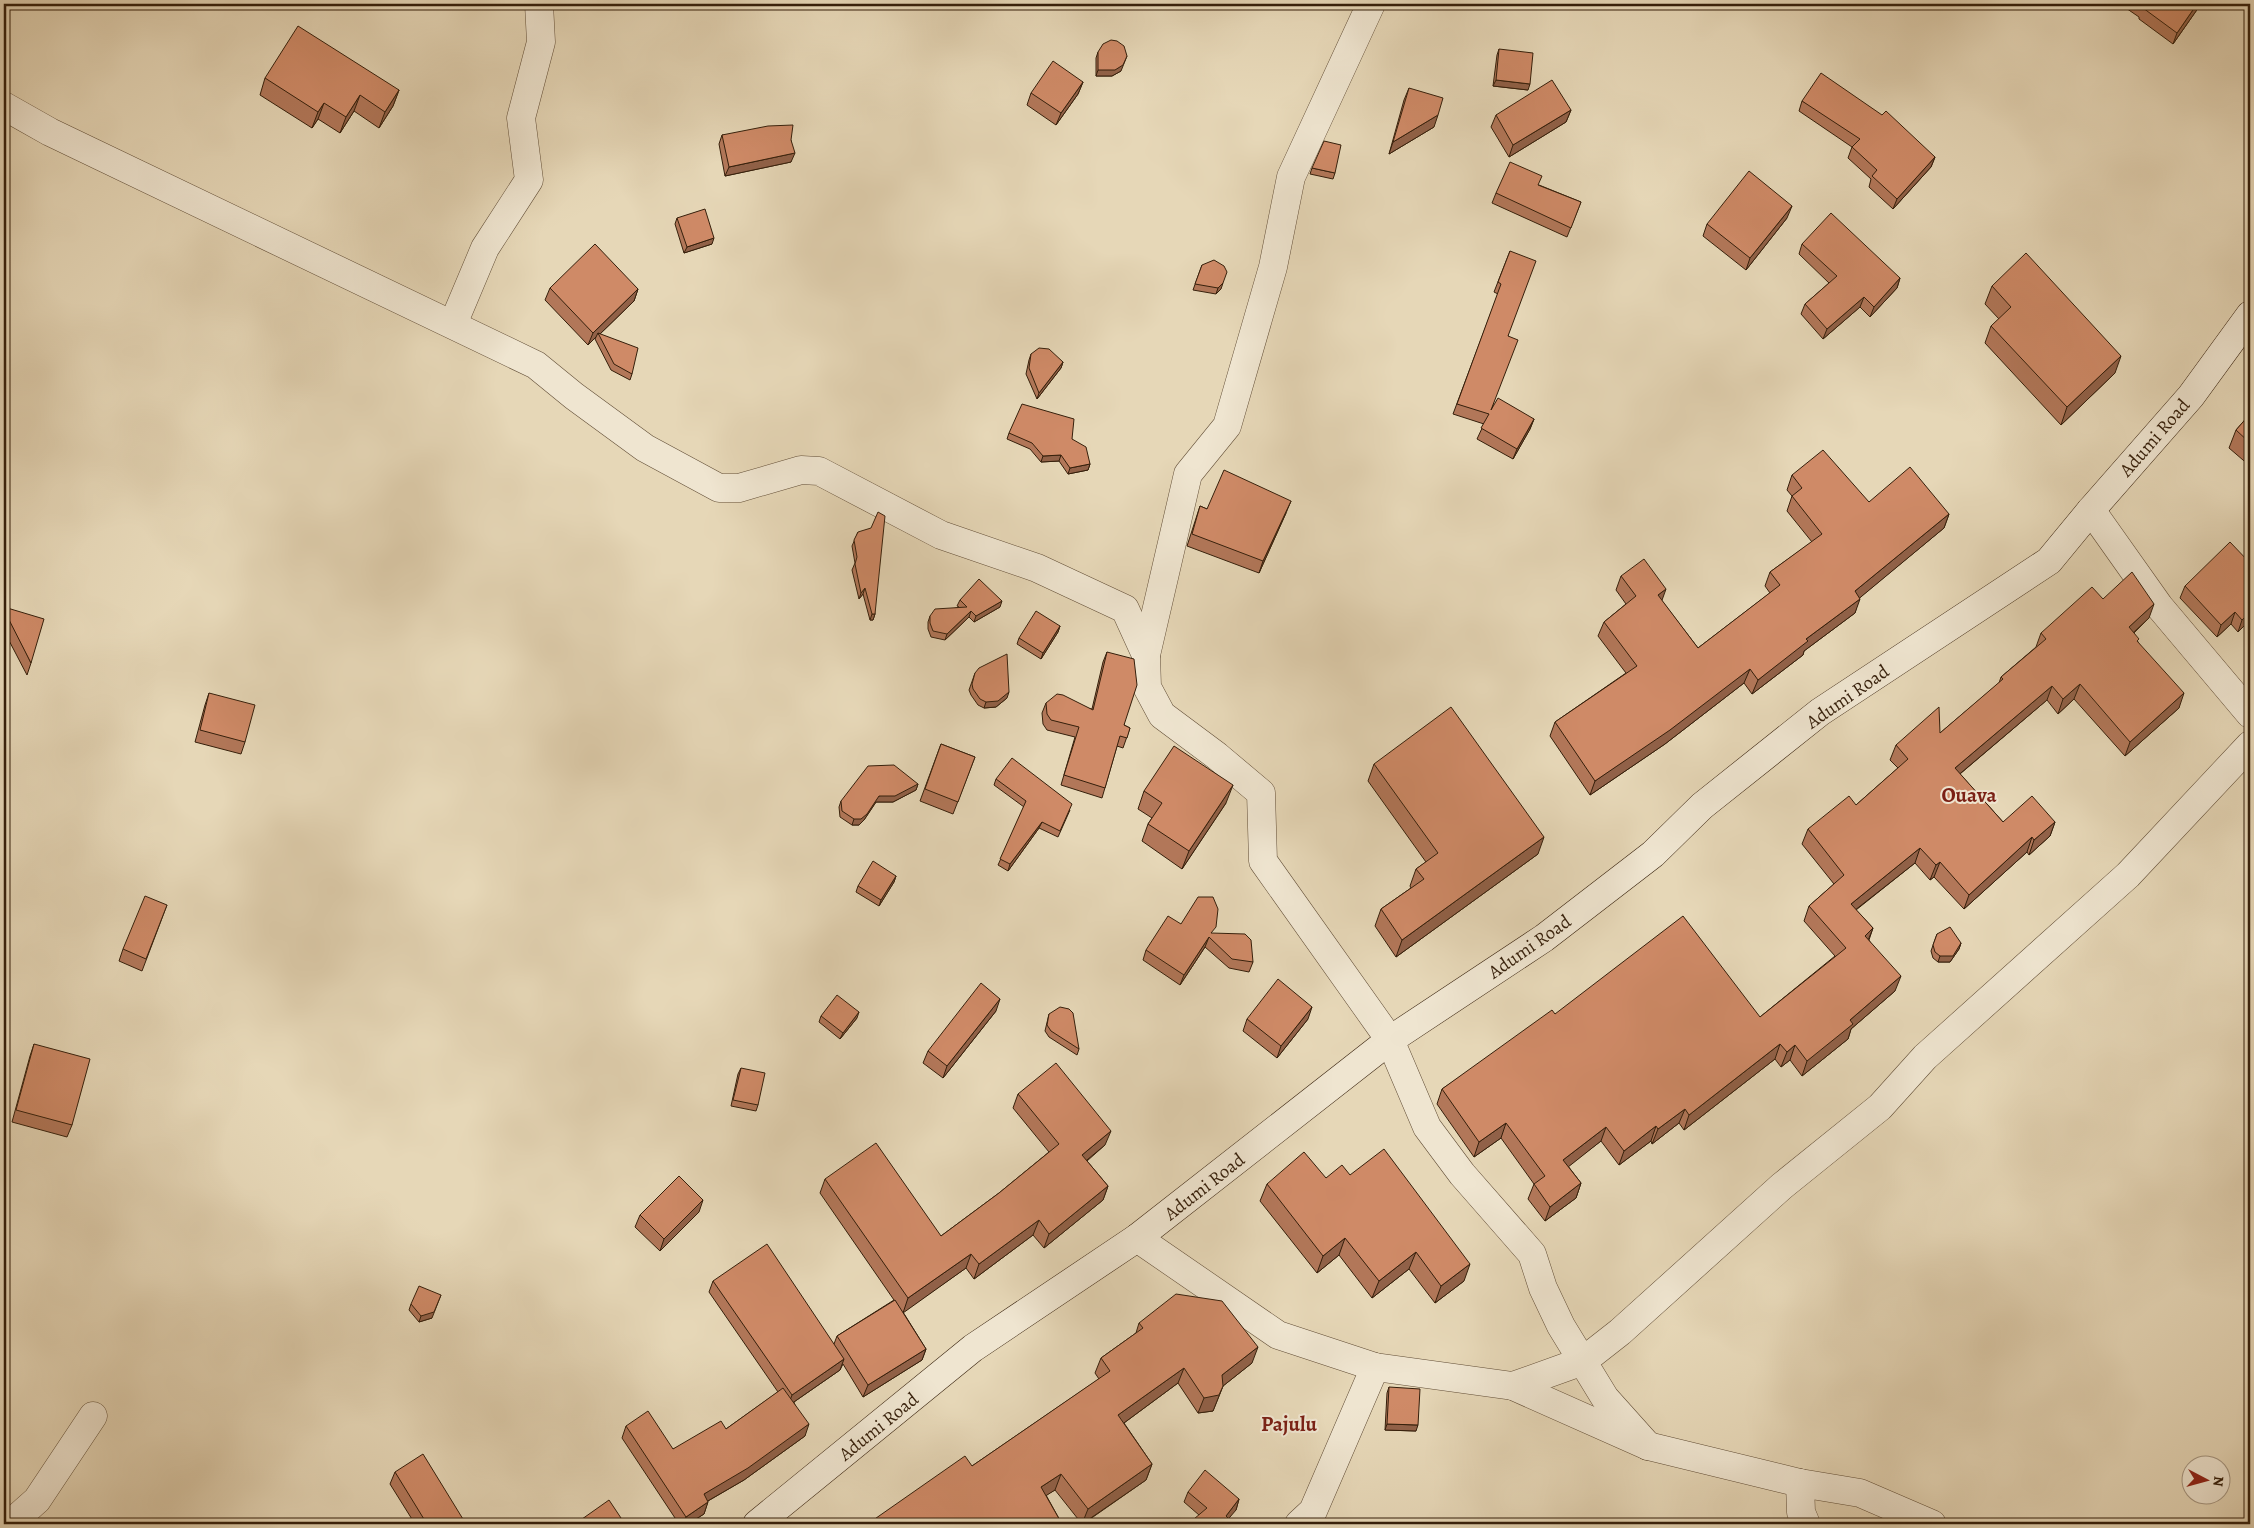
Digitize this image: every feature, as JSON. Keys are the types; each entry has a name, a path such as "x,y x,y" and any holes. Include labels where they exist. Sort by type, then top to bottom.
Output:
{"street":[{"path":"453,324 485,248 529,180 521,118 541,42 540,4"},
{"path":"1371,4 1291,177 1273,266 1227,426 1188,474 1146,655 1147,688 1162,715 1217,756 1260,793 1263,861 1390,1040 1427,1127 1462,1174 1532,1254 1543,1288 1561,1326 1605,1398 1648,1446"},
{"path":"4,106 50,132 536,365 574,396 645,448 719,488 739,488 801,470 820,471 941,535 1037,568 1125,608 1146,655"},
{"name":"Adumi Road","path":"757,1524 973,1348 1137,1238 1390,1040 1544,938 1653,854 1702,806 1820,712 2050,561 2091,510 2191,396 2250,315"},
{"path":"2091,510 2159,606 2250,714"},
{"path":"1513,1386 1583,1361 1620,1332 1782,1186 1880,1108 1925,1057 2128,875 2250,745"},
{"path":"1137,1238 1278,1335 1375,1366 1513,1386 1648,1446 1800,1483 1860,1493 1932,1524"},
{"path":"1299,1524 1313,1511 1375,1366"},
{"path":"10,1524 37,1500 93,1416"},
{"path":"1800,1483 1801,1512 1806,1524"}],"building":[{"path":"2141,4 2197,4 2177,33 2143,8 2144,6"},
{"path":"298,26 399,90 385,112 360,95 346,117 324,103 318,112 265,78"},
{"path":"1111,40 1117,41 1124,46 1127,56 1123,65 1115,70 1098,70 1098,52 1103,44"},
{"path":"1499,49 1533,53 1530,84 1496,80"},
{"path":"1053,61 1083,82 1061,113 1031,93"},
{"path":"1821,73 1882,115 1886,111 1935,157 1897,199 1872,176 1877,170 1852,147 1860,139 1802,101"},
{"path":"1552,80 1571,110 1513,145 1496,115"},
{"path":"1409,88 1443,98 1438,115 1393,142"},
{"path":"793,125 791,140 795,153 729,167 722,135 768,126"},
{"path":"1324,141 1341,145 1335,173 1312,168"},
{"path":"1510,162 1542,176 1538,185 1581,202 1571,228 1496,193"},
{"path":"1749,171 1792,206 1750,258 1707,224"},
{"path":"705,209 714,238 687,247 677,218"},
{"path":"1831,213 1900,278 1874,307 1864,297 1827,329 1805,304 1837,276 1802,244"},
{"path":"595,244 638,289 593,333 550,288"},
{"path":"1510,251 1536,261 1508,336 1518,340 1491,410 1498,398 1534,419 1517,449 1481,428 1489,414 1457,404 1501,284 1498,282"},
{"path":"2026,253 2121,356 2067,407 1991,326 2011,307 1992,286"},
{"path":"1214,260 1224,266 1227,272 1223,283 1218,288 1195,284 1202,265"},
{"path":"598,333 638,348 632,374 614,364"},
{"path":"1039,348 1049,349 1063,362 1039,393 1029,368 1031,354"},
{"path":"1022,404 1074,419 1072,439 1086,447 1090,464 1070,468 1061,455 1043,456 1032,443 1009,433"},
{"path":"2250,414 2250,443 2236,430"},
{"path":"1823,450 1869,502 1910,467 1949,514 1855,591 1860,599 1806,639 1808,641 1758,680 1750,669 1670,730 1595,781 1555,722 1637,666 1604,622 1636,596 1621,576 1644,559 1666,589 1658,595 1698,648 1780,585 1770,572 1822,534 1792,496 1802,488 1792,475"},
{"path":"1224,470 1291,501 1263,561 1192,534 1200,506 1207,509"},
{"path":"878,512 885,516 875,614 872,614 865,588 861,593 855,564 857,557 854,540 858,532 871,528"},
{"path":"2230,542 2250,563 2250,612 2242,620 2235,612 2221,625 2185,586"},
{"path":"2132,572 2154,604 2129,627 2139,639 2137,641 2184,693 2130,742 2080,684 2063,699 2052,686 1955,768 2003,822 2032,796 2055,822 2034,840 2032,837 1969,895 1940,862 1936,865 1920,848 1851,904 1873,928 1865,936 1901,976 1850,1020 1853,1024 1807,1061 1795,1045 1787,1052 1780,1044 1689,1115 1685,1109 1658,1129 1656,1126 1624,1151 1606,1127 1563,1160 1581,1183 1550,1207 1534,1184 1545,1176 1506,1123 1479,1142 1442,1089 1552,1010 1555,1014 1683,916 1760,1017 1846,948 1809,906 1844,875 1808,829 1849,796 1856,805 1908,759 1896,745 1939,707 1940,733 2046,639 2041,633 2092,587 2103,599"},
{"path":"979,579 1002,601 976,616 971,611 947,634 933,631 930,616 935,609 967,607 960,600"},
{"path":"4,607 44,619 31,663 4,610"},
{"path":"1036,611 1060,626 1043,653 1019,638"},
{"path":"1107,652 1134,659 1137,685 1124,725 1130,728 1127,738 1120,736 1105,788 1064,775 1079,727 1051,720 1047,714 1046,703 1057,694 1063,695 1093,710"},
{"path":"1007,654 1009,692 998,701 986,702 980,699 972,684 975,673 979,668"},
{"path":"209,693 255,705 245,742 200,730"},
{"path":"1451,707 1544,837 1402,940 1381,909 1424,879 1416,869 1438,853 1374,764"},
{"path":"941,744 975,757 958,802 925,789"},
{"path":"1174,746 1233,785 1189,851 1148,824 1162,803 1144,791"},
{"path":"1012,758 1072,804 1060,831 1042,822 1010,864 1000,859 1026,801 996,779"},
{"path":"894,765 918,784 895,796 879,796 867,814 861,819 854,819 842,811 841,801 868,766"},
{"path":"873,861 896,876 881,900 858,886"},
{"path":"145,896 167,905 146,959 123,949"},
{"path":"1198,897 1213,897 1218,909 1216,927 1211,933 1245,934 1251,940 1253,962 1232,959 1209,937 1184,975 1146,950 1168,916 1181,924"},
{"path":"1950,927 1961,943 1953,956 1940,956 1935,952 1933,945 1937,934"},
{"path":"1278,979 1312,1007 1281,1046 1247,1019"},
{"path":"981,983 1000,999 947,1066 928,1051"},
{"path":"837,995 859,1012 843,1033 821,1016"},
{"path":"1060,1007 1069,1009 1073,1013 1079,1049 1051,1031 1047,1025 1049,1014"},
{"path":"34,1044 90,1059 72,1125 16,1110"},
{"path":"1056,1063 1111,1131 1082,1155 1108,1186 1049,1234 1039,1220 979,1264 971,1254 908,1298 825,1179 876,1143 941,1236 999,1193 1059,1144 1018,1094"},
{"path":"741,1068 765,1073 758,1105 733,1100"},
{"path":"1384,1149 1470,1264 1441,1286 1416,1252 1379,1281 1345,1238 1323,1256 1267,1184 1304,1152 1326,1178 1342,1165 1350,1175"},
{"path":"679,1176 703,1200 664,1239 640,1215"},
{"path":"767,1244 844,1359 792,1395 713,1281"},
{"path":"419,1286 441,1295 434,1312 421,1316 411,1304"},
{"path":"1176,1294 1222,1301 1258,1347 1222,1375 1223,1386 1219,1395 1204,1398 1184,1368 1118,1415 1152,1464 1088,1509 1061,1474 1041,1487 1062,1524 869,1523 965,1456 972,1466 1110,1371 1101,1358 1143,1328 1139,1323"},
{"path":"895,1300 926,1349 868,1385 837,1336"},
{"path":"1389,1387 1420,1389 1418,1425 1387,1424"},
{"path":"783,1388 809,1424 748,1468 704,1494 708,1502 686,1517 626,1426 648,1411 673,1449 721,1421 726,1429"},
{"path":"423,1454 466,1524 427,1524 395,1472"},
{"path":"1205,1470 1239,1499 1226,1516 1234,1524 1188,1524 1207,1508 1188,1492"},
{"path":"609,1500 625,1524 575,1524"}],"district":[{"name":"Ouava","path":"1969,795"},
{"name":"Pajulu","path":"1289,1424"}]}
